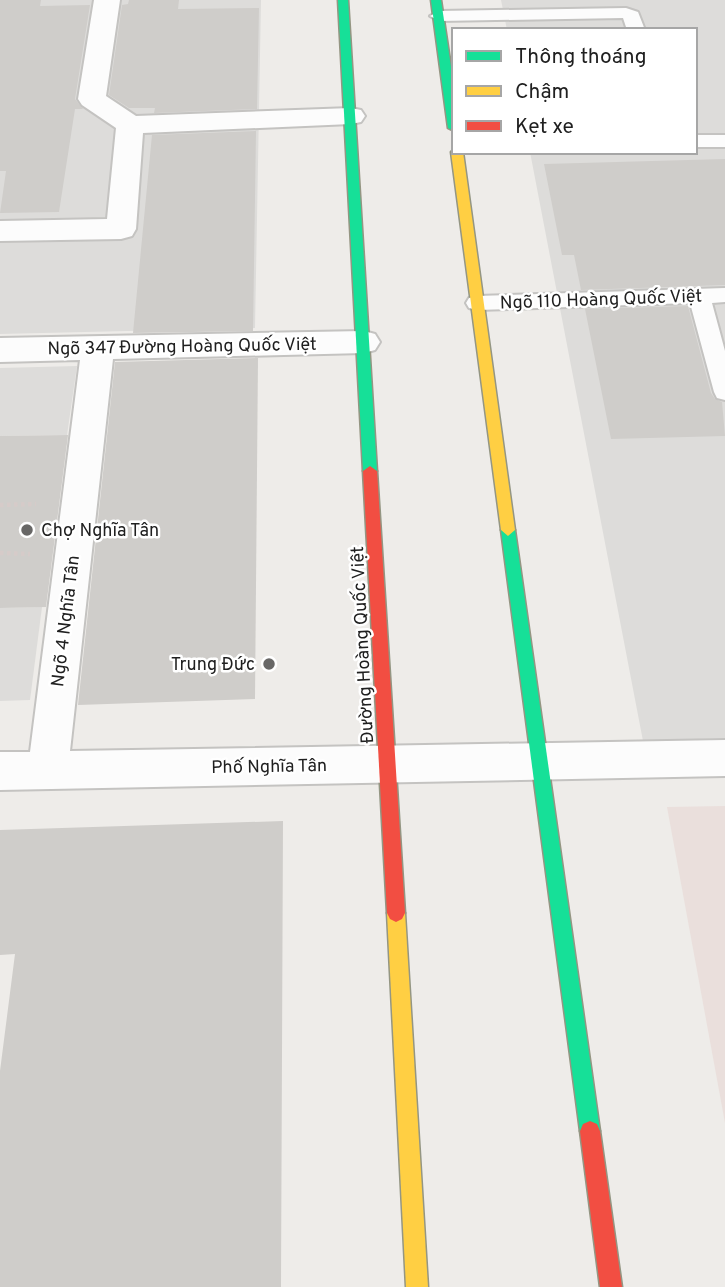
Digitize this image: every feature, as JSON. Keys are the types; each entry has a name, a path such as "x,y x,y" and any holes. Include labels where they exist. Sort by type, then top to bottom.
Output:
{"main road":[{"name":"Đường Hoàng Quốc Việt","path":"343,0 417,1287"},
{"path":"438,8 452,113"},
{"path":"457,154 611,1287"}],"street":[{"path":"107,0 92,99 130,125 351,116"},
{"path":"0,231 121,229 130,125"},
{"name":"Ngõ 347 Đường Hoàng Quốc Việt","path":"0,350 364,342"},
{"name":"Ngõ 4 Nghĩa Tân","path":"48,769 98,347"},
{"name":"Phố Nghĩa Tân","path":"0,771 725,758"}],"lane":[{"path":"438,8 626,13 632,16 635,28"},
{"path":"697,141 725,141"},
{"name":"Ngõ 110 Hoàng Quốc Việt","path":"477,303 725,295"},
{"path":"699,296 725,392"}],"shaded area":[{"path":"0,0 261,0 255,328 0,334"},
{"path":"501,0 725,0 725,738 643,741 530,154 697,154 697,28 507,28"},
{"path":"77,366 67,435 0,436 0,368"},
{"path":"42,607 30,700 0,701 0,608"},
{"path":"725,806 725,1123 667,807"}],"building":[{"path":"0,0 41,0 40,6 90,5 75,99 83,109 75,109 59,212 0,213 6,171 0,171"},
{"path":"129,0 179,0 178,9 259,8 257,109 154,113 155,108 129,108 109,95 122,5 128,4"},
{"path":"256,131 253,331 133,333 152,135"},
{"path":"725,159 725,285 581,290 574,255 562,255 544,164"},
{"path":"688,306 711,393 715,399 722,402 725,436 611,439 585,309"},
{"path":"258,358 255,699 78,705 115,362"},
{"name":"Chợ Nghĩa Tân","path":"68,435 46,607 0,608 0,436"},
{"path":"283,821 281,1287 0,1287 0,1071 15,954 0,955 0,830"}],"traffic: fast":[{"path":"343,0 370,471"},
{"path":"436,0 452,114"},
{"path":"508,530 590,1131"}],"traffic: slow":[{"path":"457,154 508,530"},
{"path":"396,913 417,1287"}],"traffic: jam":[{"path":"370,471 396,913"},
{"path":"590,1131 611,1287"}],"place":[{"name":"Chợ Nghĩa Tân","path":"27,530"},
{"name":"Trung Đức","path":"269,664"}]}
